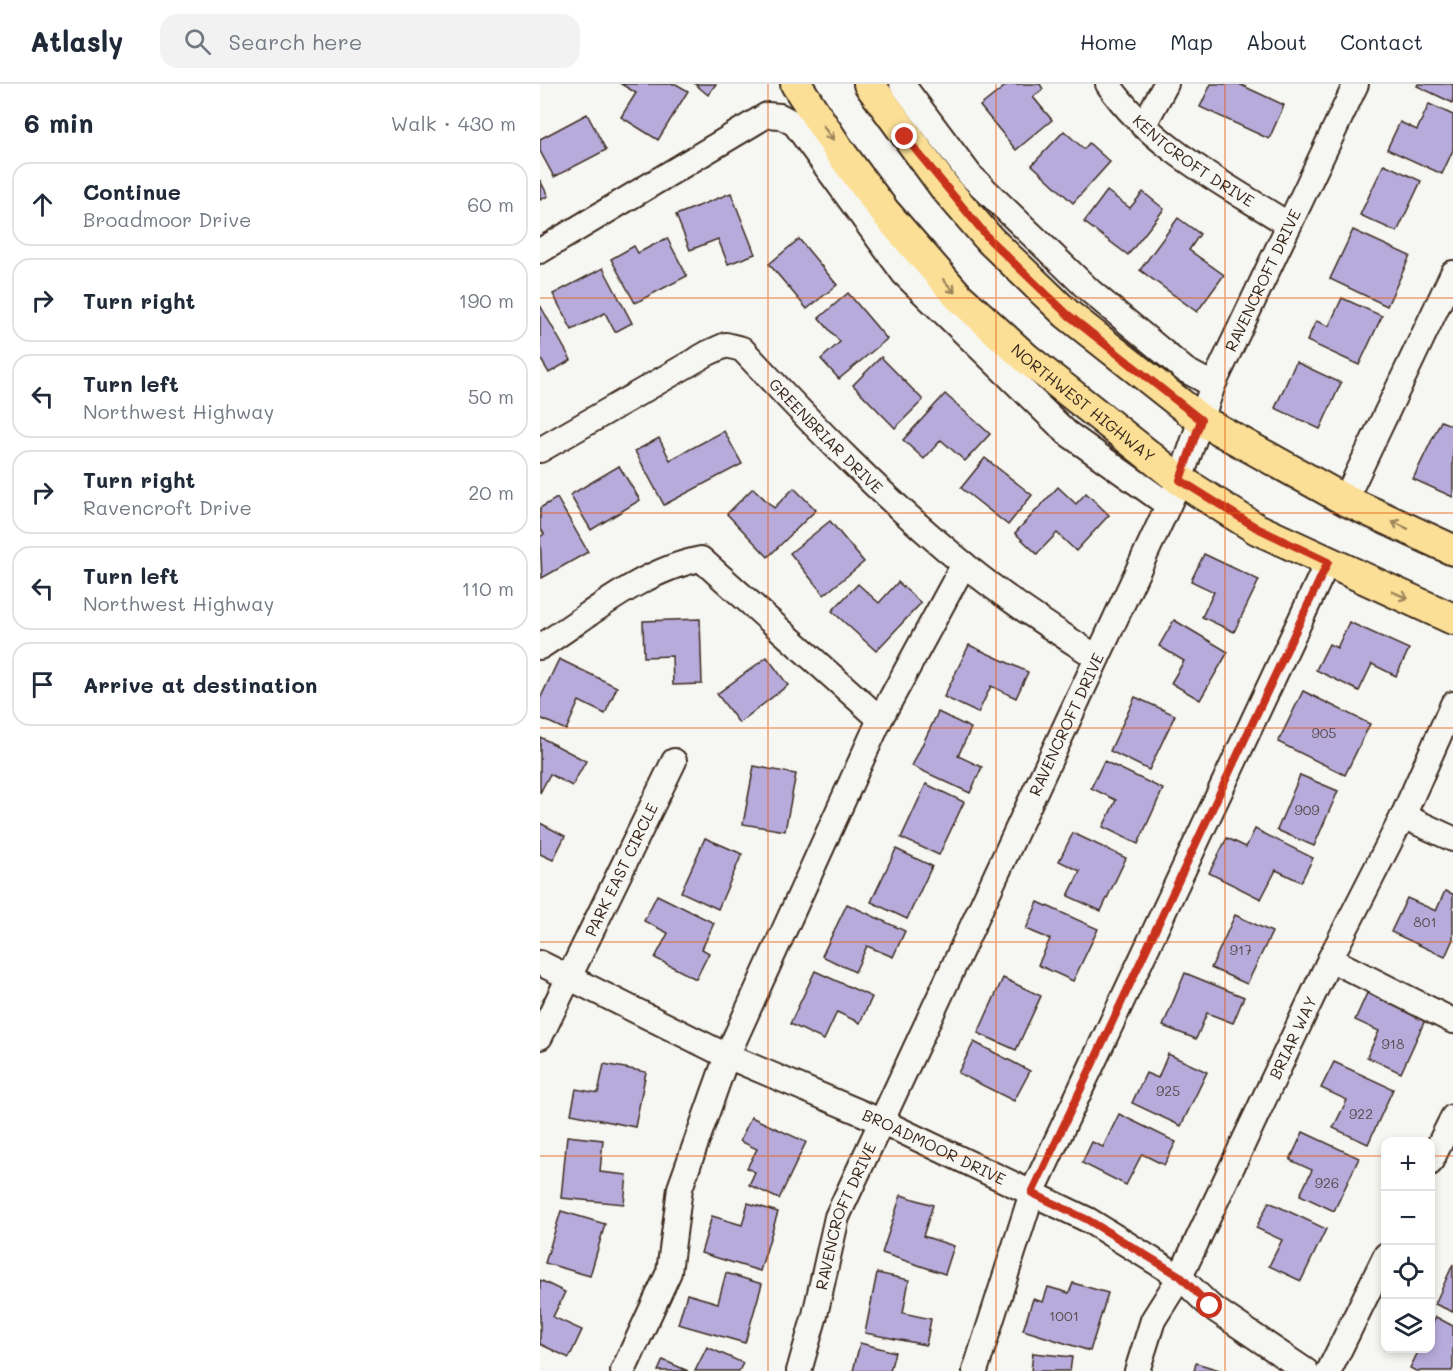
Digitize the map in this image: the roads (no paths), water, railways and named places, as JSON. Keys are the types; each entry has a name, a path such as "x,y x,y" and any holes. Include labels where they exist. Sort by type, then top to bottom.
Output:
{"main road":[{"name":"NORTHWEST HIGHWAY","path":"796,84 838,149 884,211 958,296 1174,493 1257,528 1453,619"},
{"path":"868,84 939,180 990,240 1067,314 1201,420 1345,500 1453,550"}],"street":[{"path":"902,84 970,175 1090,291 1185,370 1213,385"},
{"name":"KENTCROFT DRIVE","path":"1108,84 1122,104 1143,126 1174,152 1289,225"},
{"path":"1143,126 1166,84"},
{"name":"RAVENCROFT DRIVE","path":"799,1371 815,1315 837,1217 884,1122 1096,657 1174,493 1213,385 1356,84"},
{"path":"540,251 767,116 780,116 795,124 904,273 1067,433 1174,493"},
{"path":"1345,500 1453,273"},
{"name":"GREENBRIAR DRIVE","path":"540,450 708,353 726,345 742,349 891,499 964,564 1003,595 1096,657"},
{"path":"540,647 649,577 684,562 701,560 880,719"},
{"path":"975,1371 1032,1193 1328,562"},
{"path":"623,1371 669,1272 680,1188 727,1056 880,719 964,564"},
{"name":"BRIAR WAY","path":"1137,1371 1153,1320 1180,1276 1330,959 1403,816 1453,704"},
{"name":"PARK EAST CIRCLE","path":"540,1037 674,761"},
{"path":"1403,816 1453,839"},
{"path":"1330,959 1453,1021"},
{"name":"BROADMOOR DRIVE","path":"540,963 727,1056 884,1122 1088,1220 1180,1276 1210,1306 1306,1371"},
{"path":"1435,1155 1453,1117"},
{"path":"1329,1371 1381,1265"}]}
